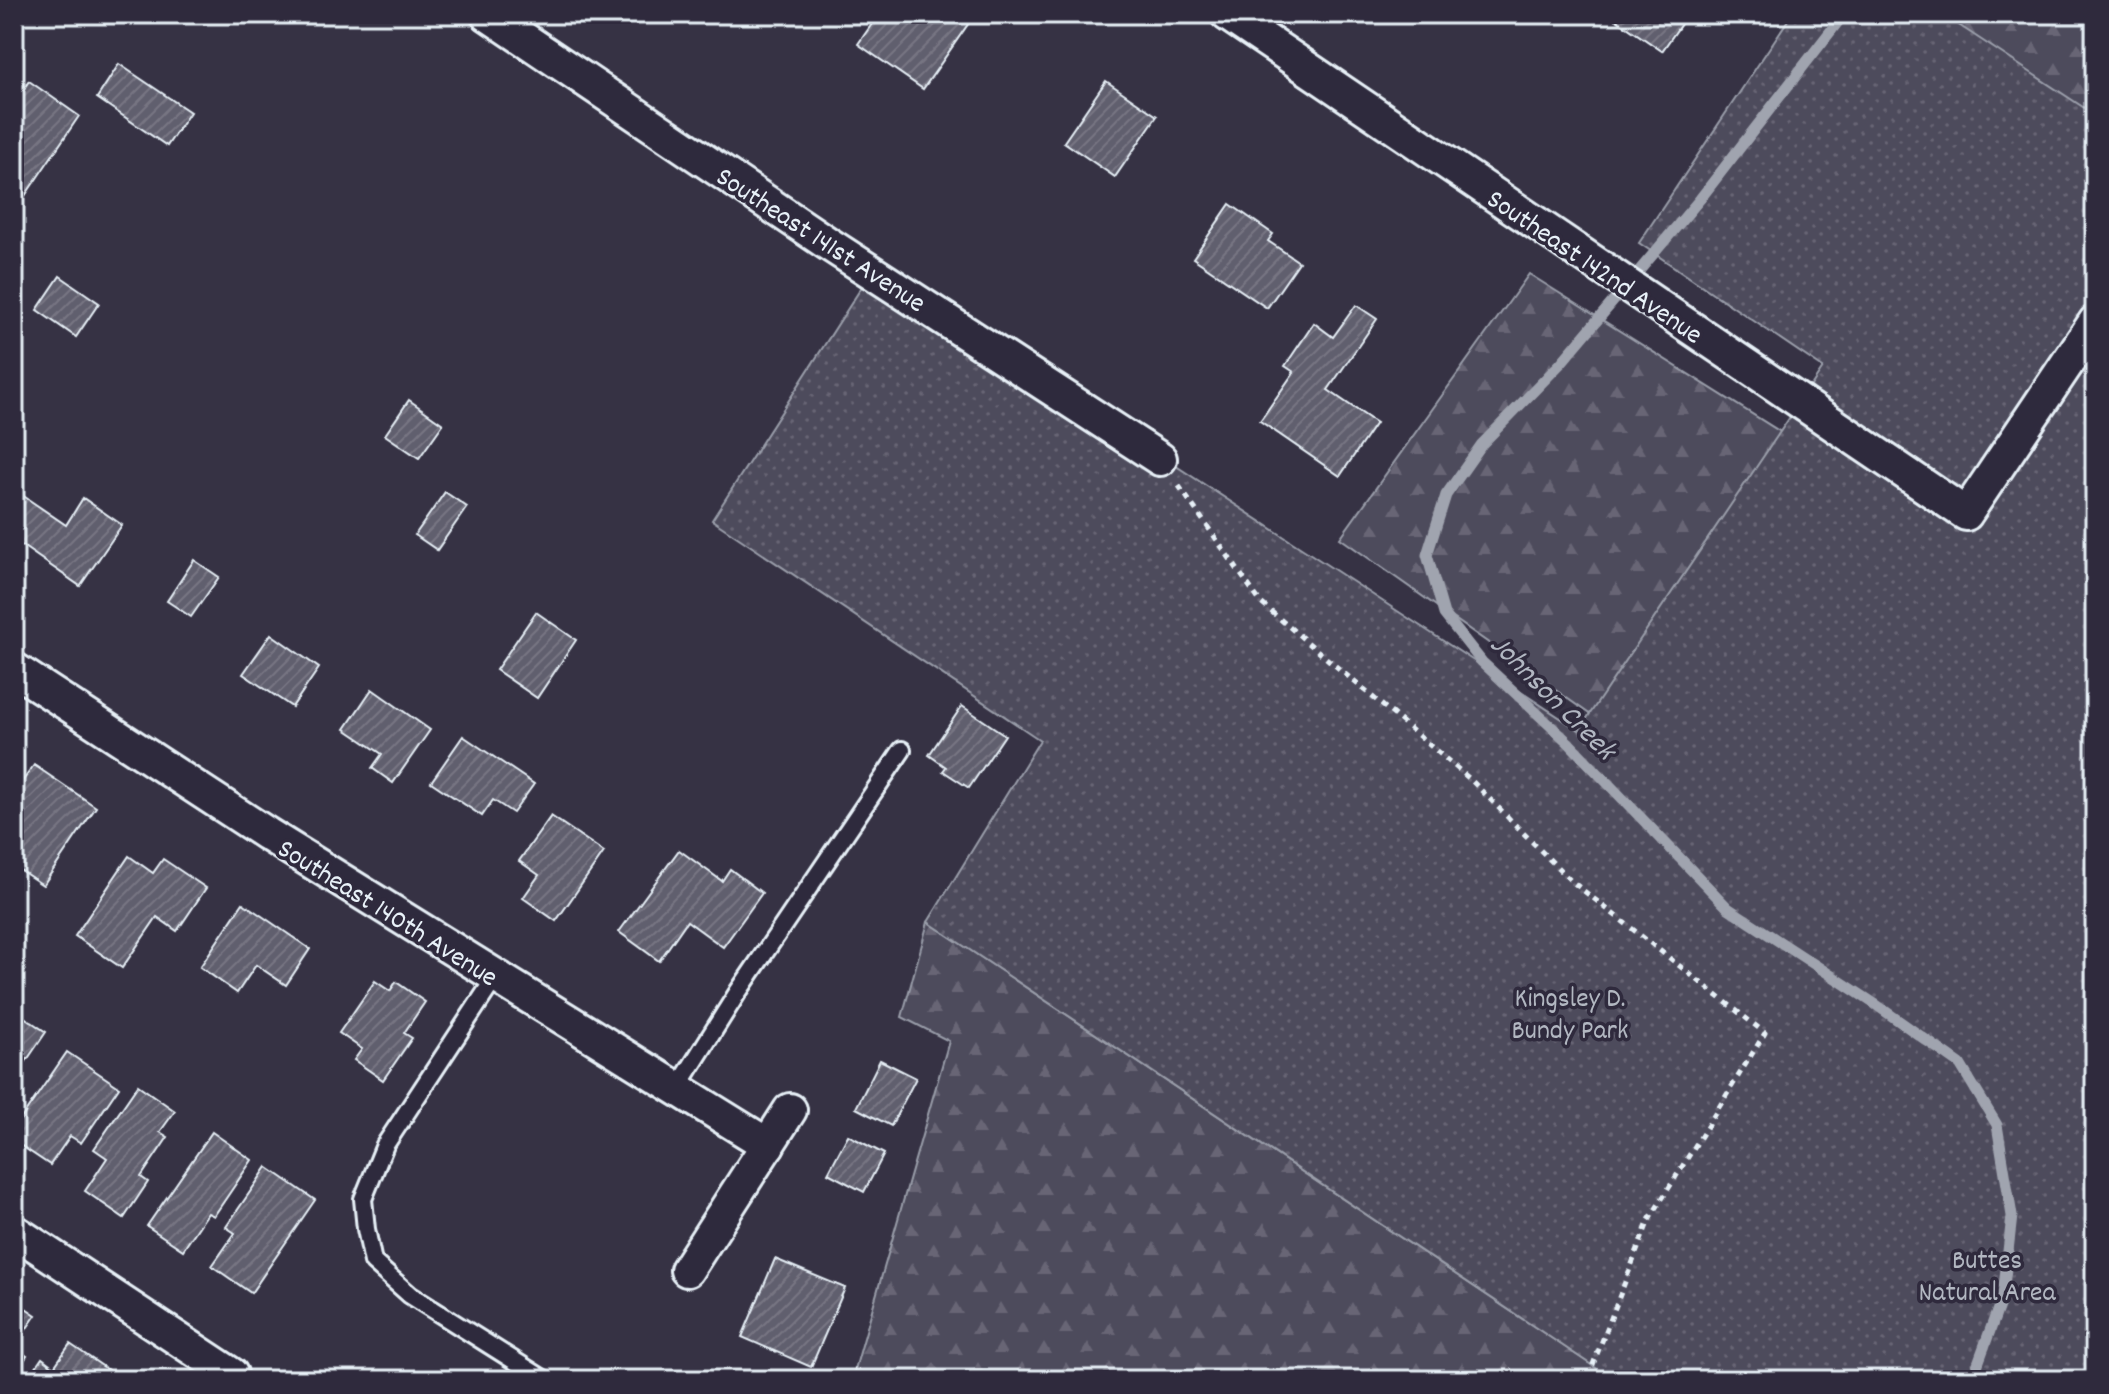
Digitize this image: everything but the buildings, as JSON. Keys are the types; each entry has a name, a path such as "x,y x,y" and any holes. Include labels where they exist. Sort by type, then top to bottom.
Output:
{"street":[{"name":"Southeast 141st Avenue","path":"487,14 827,243 1160,459"},
{"name":"Southeast 142nd Avenue","path":"1227,14 1966,514 2095,322"},
{"name":"Southeast 140th Avenue","path":"14,669 495,978 768,1145"},
{"path":"687,1270 790,1110"},
{"path":"14,1231 231,1374"}],"lane":[{"path":"677,1089 738,992 902,750"},
{"path":"495,978 385,1145 363,1199 366,1229 373,1262 410,1295 545,1380"}],"path":[{"path":"1160,459 1261,603 1471,780 1570,880 1765,1033 1649,1220 1587,1380"}],"green space":[{"name":"Kingsley D. Bundy Park","path":"1792,14 1942,14 2095,115 2095,1380 1614,1380 928,922 1040,740 712,520 874,268 1579,730 1823,368 1639,243"},
{"path":"1854,14 2095,14 2095,1380 2027,1023 1340,538 1529,274 1975,554"},
{"path":"928,922 1614,1380 852,1380 949,1041 902,1017"}],"waterway":[{"name":"Johnson Creek","path":"1844,14 1700,199 1561,363 1482,444 1446,495 1427,555 1444,614 1482,662 1568,742 1728,908 1960,1064 1997,1125 2012,1216 2003,1295 1972,1380"}],"park label":[{"name":"Buttes Natural Area","path":"1987,1274"}]}
